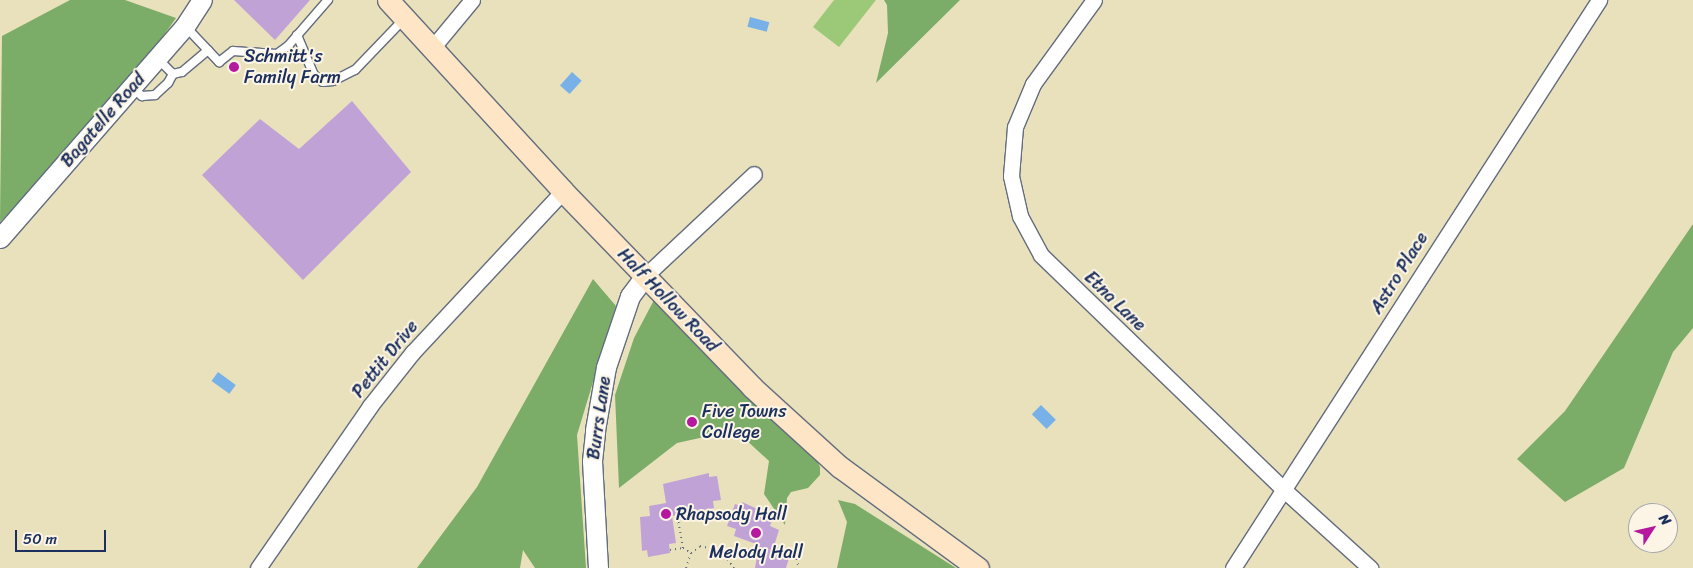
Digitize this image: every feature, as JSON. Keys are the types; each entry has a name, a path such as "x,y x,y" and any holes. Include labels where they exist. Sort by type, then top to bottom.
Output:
{"main road":[{"name":"Half Hollow Road","path":"388,0 563,191 800,432 868,488 978,568"}],"street":[{"name":"Bagatelle Road","path":"0,238 185,26 202,0"},
{"path":"433,47 472,0"},
{"name":"Etna Lane","path":"1094,0 1032,84 1015,126 1011,176 1020,216 1041,255 1282,489 1370,568"},
{"name":"Astro Place","path":"1233,568 1282,489 1599,0"},
{"path":"645,276 754,174"},
{"name":"Pettit Drive","path":"258,568 370,406 412,353 563,191"},
{"name":"Burrs Lane","path":"598,568 592,468 594,430 606,367 630,296 645,276"}],"lane":[{"path":"185,26 219,62 233,51 277,54 328,0"},
{"path":"297,35 314,75 324,82 333,81 355,70 405,18"},
{"path":"132,87 142,96 155,95 168,83 174,74 189,69 208,50"},
{"path":"157,58 174,74"}],"path":[{"path":"677,515 683,548"},
{"path":"686,568 691,553 700,546 722,551 758,549"},
{"path":"670,550 683,548 691,553"},
{"path":"722,551 734,568"},
{"path":"791,552 795,554 799,568"}],"green space":[{"path":"70,0 125,0 176,18 111,110 0,222 2,36"},
{"path":"834,0 876,0 839,47 813,27"},
{"path":"884,0 960,0 876,83 888,33 887,5"},
{"path":"1693,224 1693,328 1673,352 1624,468 1565,502 1517,459 1565,411"},
{"path":"593,279 616,306 577,435 586,568 535,568 523,550 520,568 417,568 477,487"},
{"path":"654,300 813,452 820,467 820,475 808,488 791,492 787,498 785,525 764,494 769,461 744,438 718,434 677,443 619,488 615,395 634,338"},
{"path":"838,500 855,504 956,568 837,568 847,522"}],"water":[{"path":"750,17 769,22 767,32 747,27"},
{"path":"572,72 582,81 570,94 560,85"},
{"path":"218,372 236,385 229,394 212,381"},
{"path":"1041,405 1056,420 1047,429 1032,414"}],"building":[{"path":"234,0 310,0 275,40"},
{"path":"352,101 411,172 303,280 202,175 260,119 299,149"},
{"name":"Rhapsody Hall","path":"709,473 709,477 717,476 721,500 713,501 714,508 672,516 676,543 669,544 670,553 648,557 647,550 642,551 640,517 650,516 649,506 666,503 663,484"},
{"name":"Melody Hall","path":"742,502 773,516 770,526 779,530 774,546 791,552 786,568 755,568 759,545 734,536 736,529 727,526 735,504 741,506"}],"place":[{"name":"Schmitt's Family Farm","path":"234,67"},
{"name":"Five Towns College","path":"692,422"},
{"name":"Rhapsody Hall","path":"666,514"},
{"name":"Melody Hall","path":"756,533"}]}
